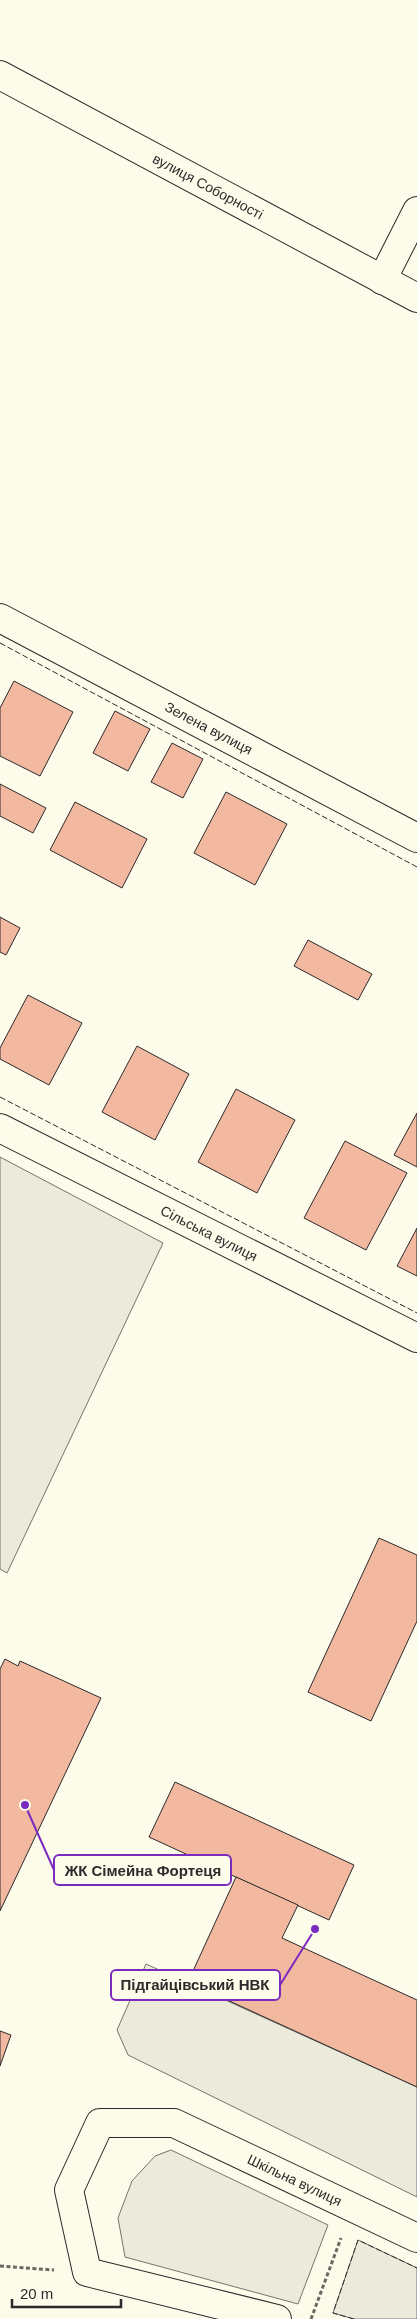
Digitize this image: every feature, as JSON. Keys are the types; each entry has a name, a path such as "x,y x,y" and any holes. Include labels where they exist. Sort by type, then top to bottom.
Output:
{"street":[{"name":"вулиця Соборності","path":"0,75 417,298"},
{"path":"382,280 417,211"},
{"name":"Зелена вулиця","path":"0,618 417,838"},
{"name":"Сільська вулиця","path":"0,1128 417,1338"},
{"name":"Шкільна вулиця","path":"87,2272 69,2190 100,2122 174,2122 417,2238"},
{"path":"87,2272 277,2319"}],"path":[{"path":"310,2319 352,2207"},
{"path":"0,2266 87,2272"}],"shaded area":[{"path":"0,1157 163,1243 7,1573 0,1569"},
{"path":"146,1964 417,2087 417,2197 128,2055 117,2030"},
{"path":"171,2150 328,2225 298,2304 125,2257 118,2218 132,2181 155,2156"},
{"path":"358,2240 417,2268 417,2319 354,2319 333,2313"}],"building":[{"path":"14,681 73,712 40,776 0,756 0,708"},
{"path":"115,711 150,729 128,771 93,753"},
{"path":"172,743 203,759 183,798 151,782"},
{"path":"0,784 46,808 33,833 0,816"},
{"path":"226,792 287,824 255,885 194,853"},
{"path":"75,802 147,839 122,888 50,850"},
{"path":"0,917 20,928 6,955 0,952"},
{"path":"308,940 372,974 358,1000 294,966"},
{"path":"28,995 82,1023 49,1085 0,1059 0,1048"},
{"path":"137,1046 189,1074 155,1140 102,1112"},
{"path":"236,1089 295,1120 257,1193 198,1162"},
{"path":"417,1113 417,1167 394,1155"},
{"path":"345,1141 407,1173 366,1250 304,1218"},
{"path":"417,1228 417,1276 397,1266"},
{"path":"379,1538 417,1555 417,1621 371,1721 308,1692"},
{"path":"5,1659 18,1666 20,1661 101,1698 0,1911 0,1669"},
{"path":"175,1782 354,1865 329,1920 149,1837"},
{"path":"236,1877 298,1905 282,1938 417,2000 417,2087 188,1982"},
{"path":"0,2031 11,2035 0,2066"}],"fence":[{"path":"0,643 417,867"},
{"path":"0,1097 417,1313"},
{"path":"354,2319 333,2313 358,2240 417,2268"}],"place":[{"name":"ЖК Сімейна Фортеця","path":"25,1805"},
{"name":"Підгайцівський НВК","path":"315,1929"}]}
